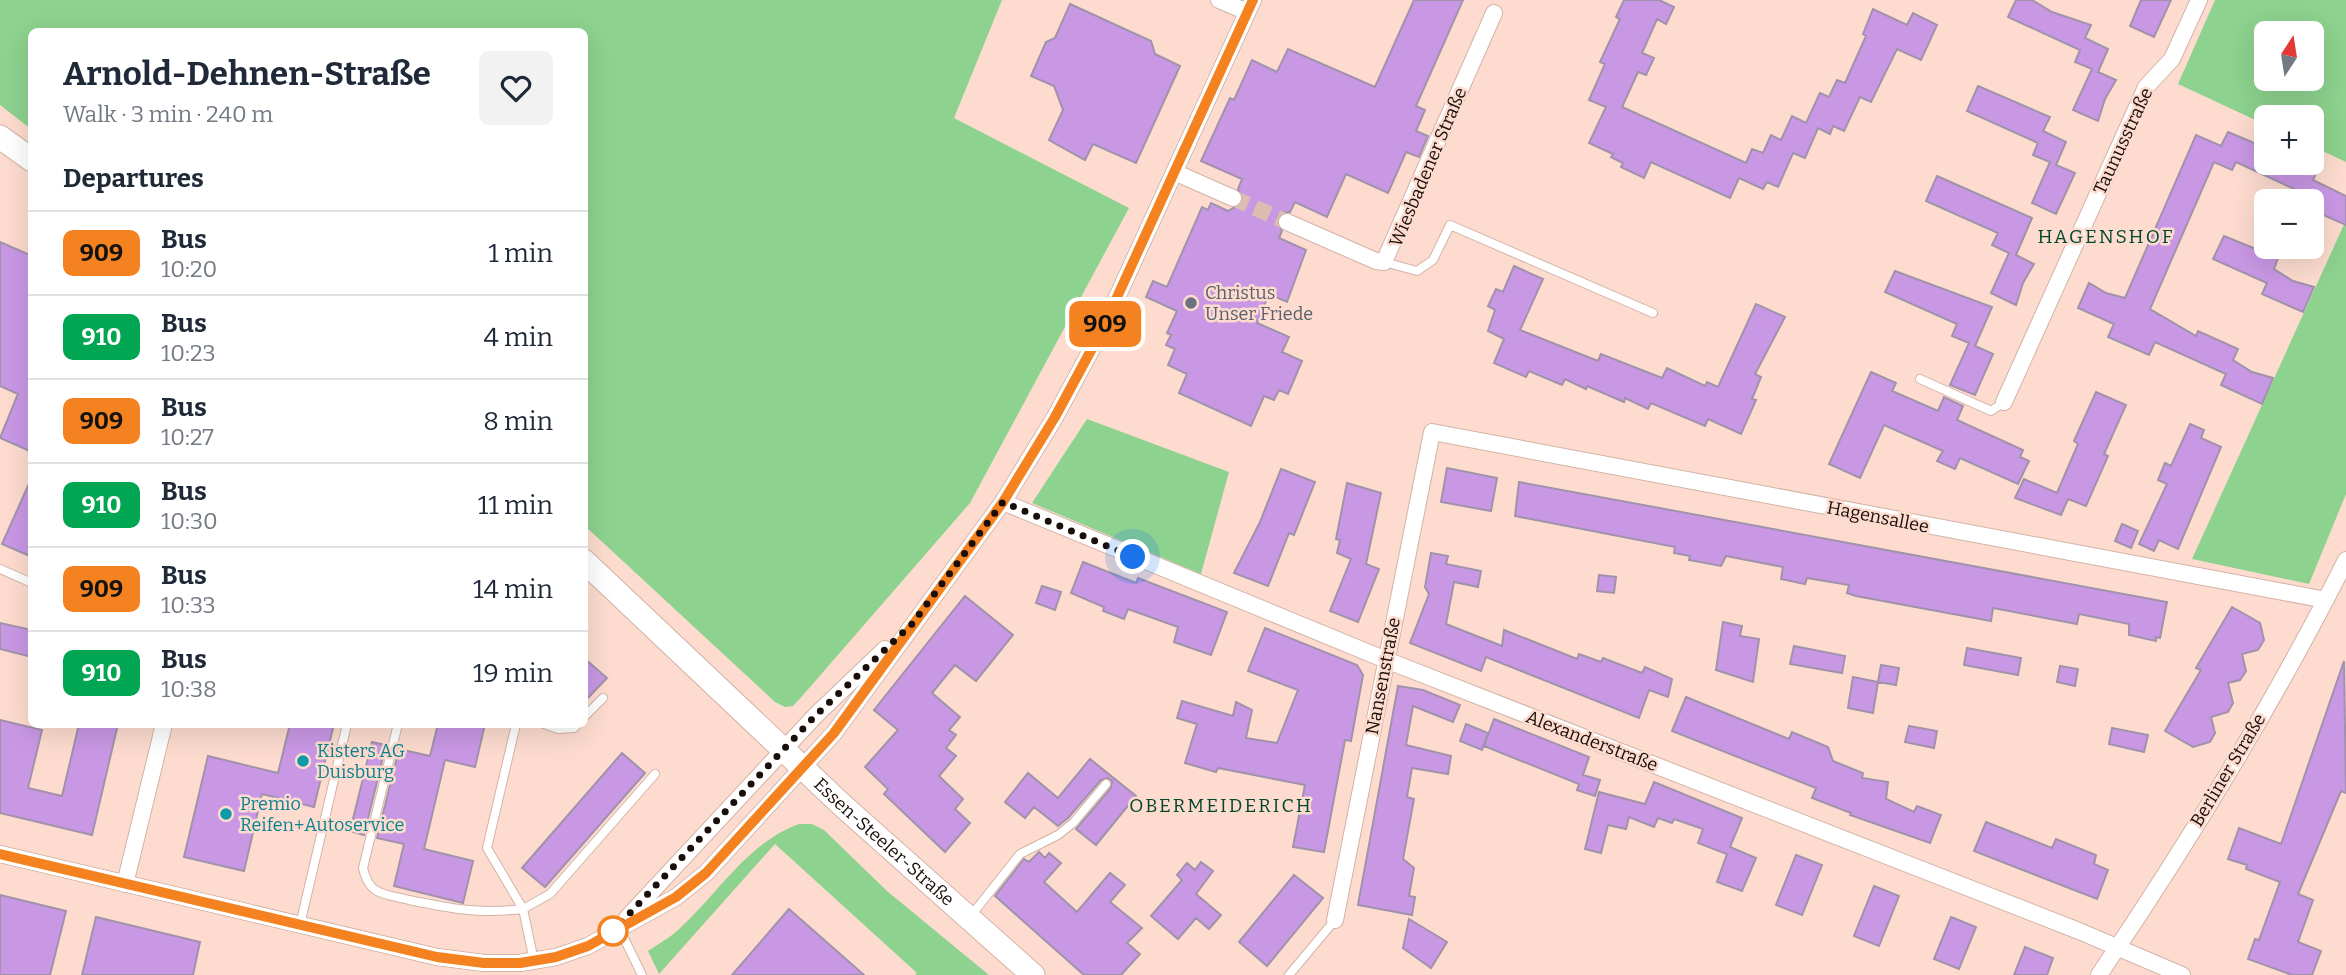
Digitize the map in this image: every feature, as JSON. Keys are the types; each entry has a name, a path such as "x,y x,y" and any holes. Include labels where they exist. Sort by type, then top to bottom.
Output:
{"main road":[{"path":"0,137 28,157"},
{"name":"Essen-Steeler-Straße","path":"588,565 782,750 1033,975"}],"street":[{"path":"0,853 437,957 484,963 534,961 588,946 676,897 706,873 844,720 1003,502 1102,330 1250,6 1219,0"},
{"name":"Taunusstraße","path":"2004,402 2146,87 2172,59 2199,0"},
{"name":"Wiesbadener Straße","path":"1287,222 1376,261 1384,262 1494,13"},
{"path":"1174,172 1233,198"},
{"name":"Hagensallee","path":"1432,432 2326,600"},
{"name":"Nansenstraße","path":"1335,920 1432,432"},
{"name":"Alexanderstraße","path":"1003,502 1386,660 2118,947 2182,975"},
{"name":"Berliner Straße","path":"2099,975 2224,778 2346,560"},
{"path":"619,928 782,750 912,624"},
{"path":"125,884 162,728"}],"lane":[{"path":"1384,262 1417,271 1433,260 1450,225 1653,313"},
{"path":"1920,379 1991,411 2004,402"},
{"path":"0,569 28,581"},
{"path":"588,713 603,698"},
{"path":"300,925 346,728"},
{"path":"397,728 363,869 366,881 375,891 463,912 523,908 550,894 655,774"},
{"path":"515,728 487,848 523,908 534,961"},
{"path":"555,728 574,728"},
{"path":"968,919 1020,854 1058,835 1073,823 1106,785"},
{"path":"1289,975 1335,920"},
{"path":"619,928 642,975"}],"green space":[{"path":"0,0 1002,0 954,118 1129,208 970,503 804,694 793,706 785,707 775,702 588,529 588,28 28,28 28,127 0,105"},
{"path":"2215,0 2346,0 2346,162 2324,152 2324,105 2254,105 2254,119 2178,84"},
{"path":"2346,220 2346,494 2309,584 2192,559"},
{"path":"1087,419 1229,472 1201,574 1032,503"},
{"path":"799,824 812,824 824,830 887,891 989,975 915,975 917,973 775,844 659,974 648,951 679,929 734,870 764,843"}],"building":[{"path":"1414,0 1463,0 1416,106 1425,110 1416,131 1428,136 1419,157 1406,152 1388,193 1346,174 1327,217 1295,202 1290,212 1281,213 1277,218 1282,231 1279,238 1306,250 1287,302 1269,294 1257,323 1289,337 1282,352 1302,361 1288,394 1279,390 1274,400 1264,396 1251,426 1179,393 1187,374 1168,365 1175,349 1166,345 1171,335 1167,333 1177,311 1146,297 1153,281 1167,287 1202,207 1208,210 1211,203 1228,211 1243,202 1238,189 1242,179 1201,161 1230,98 1234,100 1252,60 1277,72 1288,49 1375,87"},
{"path":"1624,0 1659,0 1674,7 1666,24 1657,19 1642,53 1654,58 1646,75 1638,72 1622,107 1746,163 1752,149 1763,153 1771,135 1781,140 1792,116 1806,123 1820,93 1829,97 1837,80 1845,83 1866,36 1863,34 1873,9 1907,25 1913,13 1937,25 1921,60 1897,49 1871,102 1860,97 1844,131 1833,126 1830,134 1818,128 1805,158 1793,153 1778,187 1767,182 1763,189 1739,178 1730,198 1651,162 1644,178 1621,167 1623,163 1611,157 1613,154 1589,143 1606,107 1589,100 1605,64 1600,62 1620,19 1616,17"},
{"path":"2016,0 2032,0 2052,12 2091,25 2085,38 2108,49 2098,72 2116,80 2105,99 2098,121 2073,110 2092,69 2075,62 2080,50 2008,17"},
{"path":"2141,0 2171,0 2154,37 2130,26"},
{"path":"1070,4 1151,41 1155,54 1180,66 1136,163 1093,144 1085,160 1049,140 1063,110 1054,86 1031,76 1046,42 1055,38"},
{"path":"1978,86 2050,117 2043,131 2066,142 2056,165 2075,173 2056,214 2032,203 2050,162 2033,155 2038,143 1967,111"},
{"path":"2228,132 2254,143 2254,170 2236,162 2232,170 2214,162 2150,309 2196,336 2198,331 2238,349 2233,360 2252,372 2273,378 2262,404 2221,385 2226,374 2155,342 2149,355 2108,337 2114,324 2078,308 2089,283 2106,293 2125,298 2196,135 2221,146"},
{"path":"2264,175 2315,175 2313,180 2346,196 2346,225 2324,215 2324,189 2294,189"},
{"path":"1937,176 2032,218 2016,255 2034,264 2023,283 2016,305 1991,293 2009,253 1992,245 1998,233 1926,201"},
{"path":"2224,236 2254,248 2254,259 2278,259 2274,269 2293,281 2314,287 2303,312 2262,294 2267,283 2213,259"},
{"path":"0,242 28,254 28,450 0,438 18,394 0,386"},
{"path":"1514,266 1543,279 1520,330 1598,361 1601,354 1662,378 1667,368 1705,386 1707,382 1718,387 1756,304 1785,317 1755,374 1761,377 1752,399 1756,400 1741,434 1708,419 1705,426 1651,403 1648,409 1625,398 1624,402 1565,379 1562,385 1529,371 1526,377 1494,363 1504,339 1488,331 1495,310 1488,306 1496,289 1503,292"},
{"path":"1895,271 1992,307 1975,346 1993,354 1975,395 1950,385 1969,343 1952,336 1957,324 1885,292"},
{"path":"1871,372 1896,383 1892,391 1938,411 1944,397 1963,406 1957,420 2023,450 2020,457 2029,461 2018,484 1960,458 1955,469 1937,461 1943,451 1884,425 1860,478 1829,464"},
{"path":"2096,392 2126,405 2104,454 2108,456 2086,506 2068,499 2061,515 2015,498 2024,479 2057,493 2078,444 2074,441"},
{"path":"2190,424 2204,430 2201,438 2221,447 2178,549 2159,540 2154,551 2139,544 2167,484 2158,480 2165,463 2171,466"},
{"path":"1447,468 1497,478 1491,511 1441,502"},
{"path":"1281,469 1315,482 1294,535 1289,533 1268,586 1234,573 1260,522"},
{"path":"1519,482 2167,602 2160,638 2156,637 2156,641 2129,635 2129,624 2079,614 2077,624 1993,608 1991,621 1856,596 1847,593 1849,585 1807,578 1805,584 1781,579 1783,567 1726,556 1721,566 1689,560 1690,556 1674,553 1675,547 1515,516"},
{"path":"1347,483 1381,493 1366,564 1379,569 1358,622 1330,611 1351,559 1337,553 1340,540 1336,539"},
{"path":"28,486 28,555 2,544"},
{"path":"2122,524 2138,531 2131,548 2115,541"},
{"path":"1431,553 1448,556 1446,564 1481,571 1478,587 1454,582 1446,624 1502,646 1504,630 1577,659 1579,654 1601,662 1603,658 1642,673 1645,667 1672,679 1668,697 1649,690 1639,718 1486,657 1481,671 1410,643 1429,594 1425,587"},
{"path":"1083,562 1136,583 1138,578 1227,612 1211,655 1174,642 1178,627 1128,609 1124,619 1071,593"},
{"path":"1599,575 1616,577 1614,593 1597,591"},
{"path":"1042,586 1061,592 1055,610 1036,603"},
{"path":"965,596 1013,635 976,681 955,665 932,693 960,717 949,730 956,735 946,748 956,756 939,776 963,799 955,809 970,823 945,852 884,794 888,789 865,767 898,730 874,710"},
{"path":"2232,607 2260,623 2264,640 2258,650 2242,654 2246,671 2240,680 2228,683 2233,703 2228,712 2211,717 2215,733 2210,742 2193,747 2165,731 2201,670 2196,668"},
{"path":"1723,622 1742,626 1740,636 1759,639 1753,682 1716,670"},
{"path":"0,623 28,629 28,656 0,649"},
{"path":"1265,628 1357,665 1363,675 1351,741 1345,740 1324,852 1293,847 1305,785 1218,768 1216,772 1185,763 1197,724 1177,718 1182,701 1233,716 1236,702 1252,710 1246,738 1277,743 1298,690 1248,671"},
{"path":"1794,646 1845,656 1842,673 1790,664"},
{"path":"1967,648 2021,658 2018,675 1964,665"},
{"path":"588,661 607,678 588,698"},
{"path":"2344,661 2346,793 2341,791 2298,894 2313,900 2298,942 2321,951 2312,975 2292,975 2248,959 2255,939 2259,940 2280,882 2246,869 2247,865 2228,859 2239,828 2281,844"},
{"path":"1881,665 1899,668 1896,685 1878,682"},
{"path":"2060,666 2078,669 2075,686 2057,682"},
{"path":"1853,677 1878,682 1873,713 1848,708"},
{"path":"1398,686 1423,690 1460,705 1453,722 1413,706 1406,745 1451,756 1448,774 1412,768 1407,797 1414,799 1403,859 1414,868 1409,896 1415,897 1412,915 1358,905"},
{"path":"1686,697 1789,739 1792,732 1828,747 1833,761 1863,773 1862,778 1888,782 1886,799 1914,812 1917,806 1941,815 1930,843 1850,815 1851,813 1812,798 1816,788 1672,731"},
{"path":"1494,719 1589,757 1583,775 1600,780 1595,796 1577,790 1579,784 1484,746"},
{"path":"0,720 42,730 28,788 62,796 78,728 117,728 92,835 0,813"},
{"path":"1466,724 1488,733 1482,750 1460,741"},
{"path":"1909,726 1937,731 1934,748 1905,742"},
{"name":"Premio Reifen+Autoservice","path":"289,728 333,728 314,807 262,794 244,871 184,857 208,756 278,773"},
{"path":"437,728 484,728 475,767 445,760 424,849 473,861 463,903 394,886 404,844 377,838 399,749 430,756"},
{"path":"2112,728 2148,735 2144,752 2109,744"},
{"path":"372,742 386,745 364,835 350,831"},
{"path":"622,753 645,773 545,887 522,868"},
{"path":"1090,759 1136,796 1096,845 1076,829 1111,788 1112,781 1108,778 1101,780 1058,826 1034,807 1025,818 1005,802 1028,773 1058,798"},
{"path":"1654,782 1742,818 1730,847 1756,858 1742,891 1717,882 1727,854 1698,843 1703,829 1674,819 1672,823 1658,818 1654,827 1629,817 1626,829 1608,825 1601,853 1585,849 1599,792 1645,804"},
{"path":"1986,822 2052,848 2056,839 2096,855 2094,864 2108,870 2097,899 1974,851"},
{"path":"1039,852 1045,858 1049,853 1061,863 1044,882 1077,912 1110,873 1125,885 1110,902 1142,928 1127,943 1140,954 1121,975 1084,975 995,896 1024,859 1029,862"},
{"path":"1796,855 1822,865 1802,915 1776,905"},
{"path":"1201,862 1213,871 1196,894 1221,915 1209,929 1196,918 1178,939 1151,916 1182,880 1177,875 1187,863 1195,870"},
{"path":"1294,875 1323,898 1267,966 1239,942"},
{"path":"1874,886 1899,896 1879,946 1854,936"},
{"path":"0,895 66,911 50,975 0,975"},
{"path":"789,909 864,975 732,975"},
{"path":"96,917 200,942 193,975 82,975"},
{"path":"1951,917 1976,927 1959,969 1934,959"},
{"path":"1409,919 1447,942 1431,968 1403,948"},
{"path":"2025,947 2053,958 2047,975 2014,975"}],"tunnel":[{"path":"1233,198 1287,222"}],"bus line":[{"name":"909","path":"0,854 437,957 484,963 520,963 556,957 588,946 676,897 706,873 834,733 1003,502 1055,417 1102,330 1253,0"}],"place":[{"name":"Christus Unser Friede","path":"1191,303"},
{"name":"Kisters AG Duisburg","path":"303,761"},
{"name":"Premio Reifen+Autoservice","path":"226,814"}],"district":[{"name":"HAGENSHOF","path":"2106,236"},
{"name":"OBERMEIDERICH","path":"1221,805"}],"route":[{"path":"613,931 619,928 752,781 816,715 912,624 1003,502 1133,557"}]}
